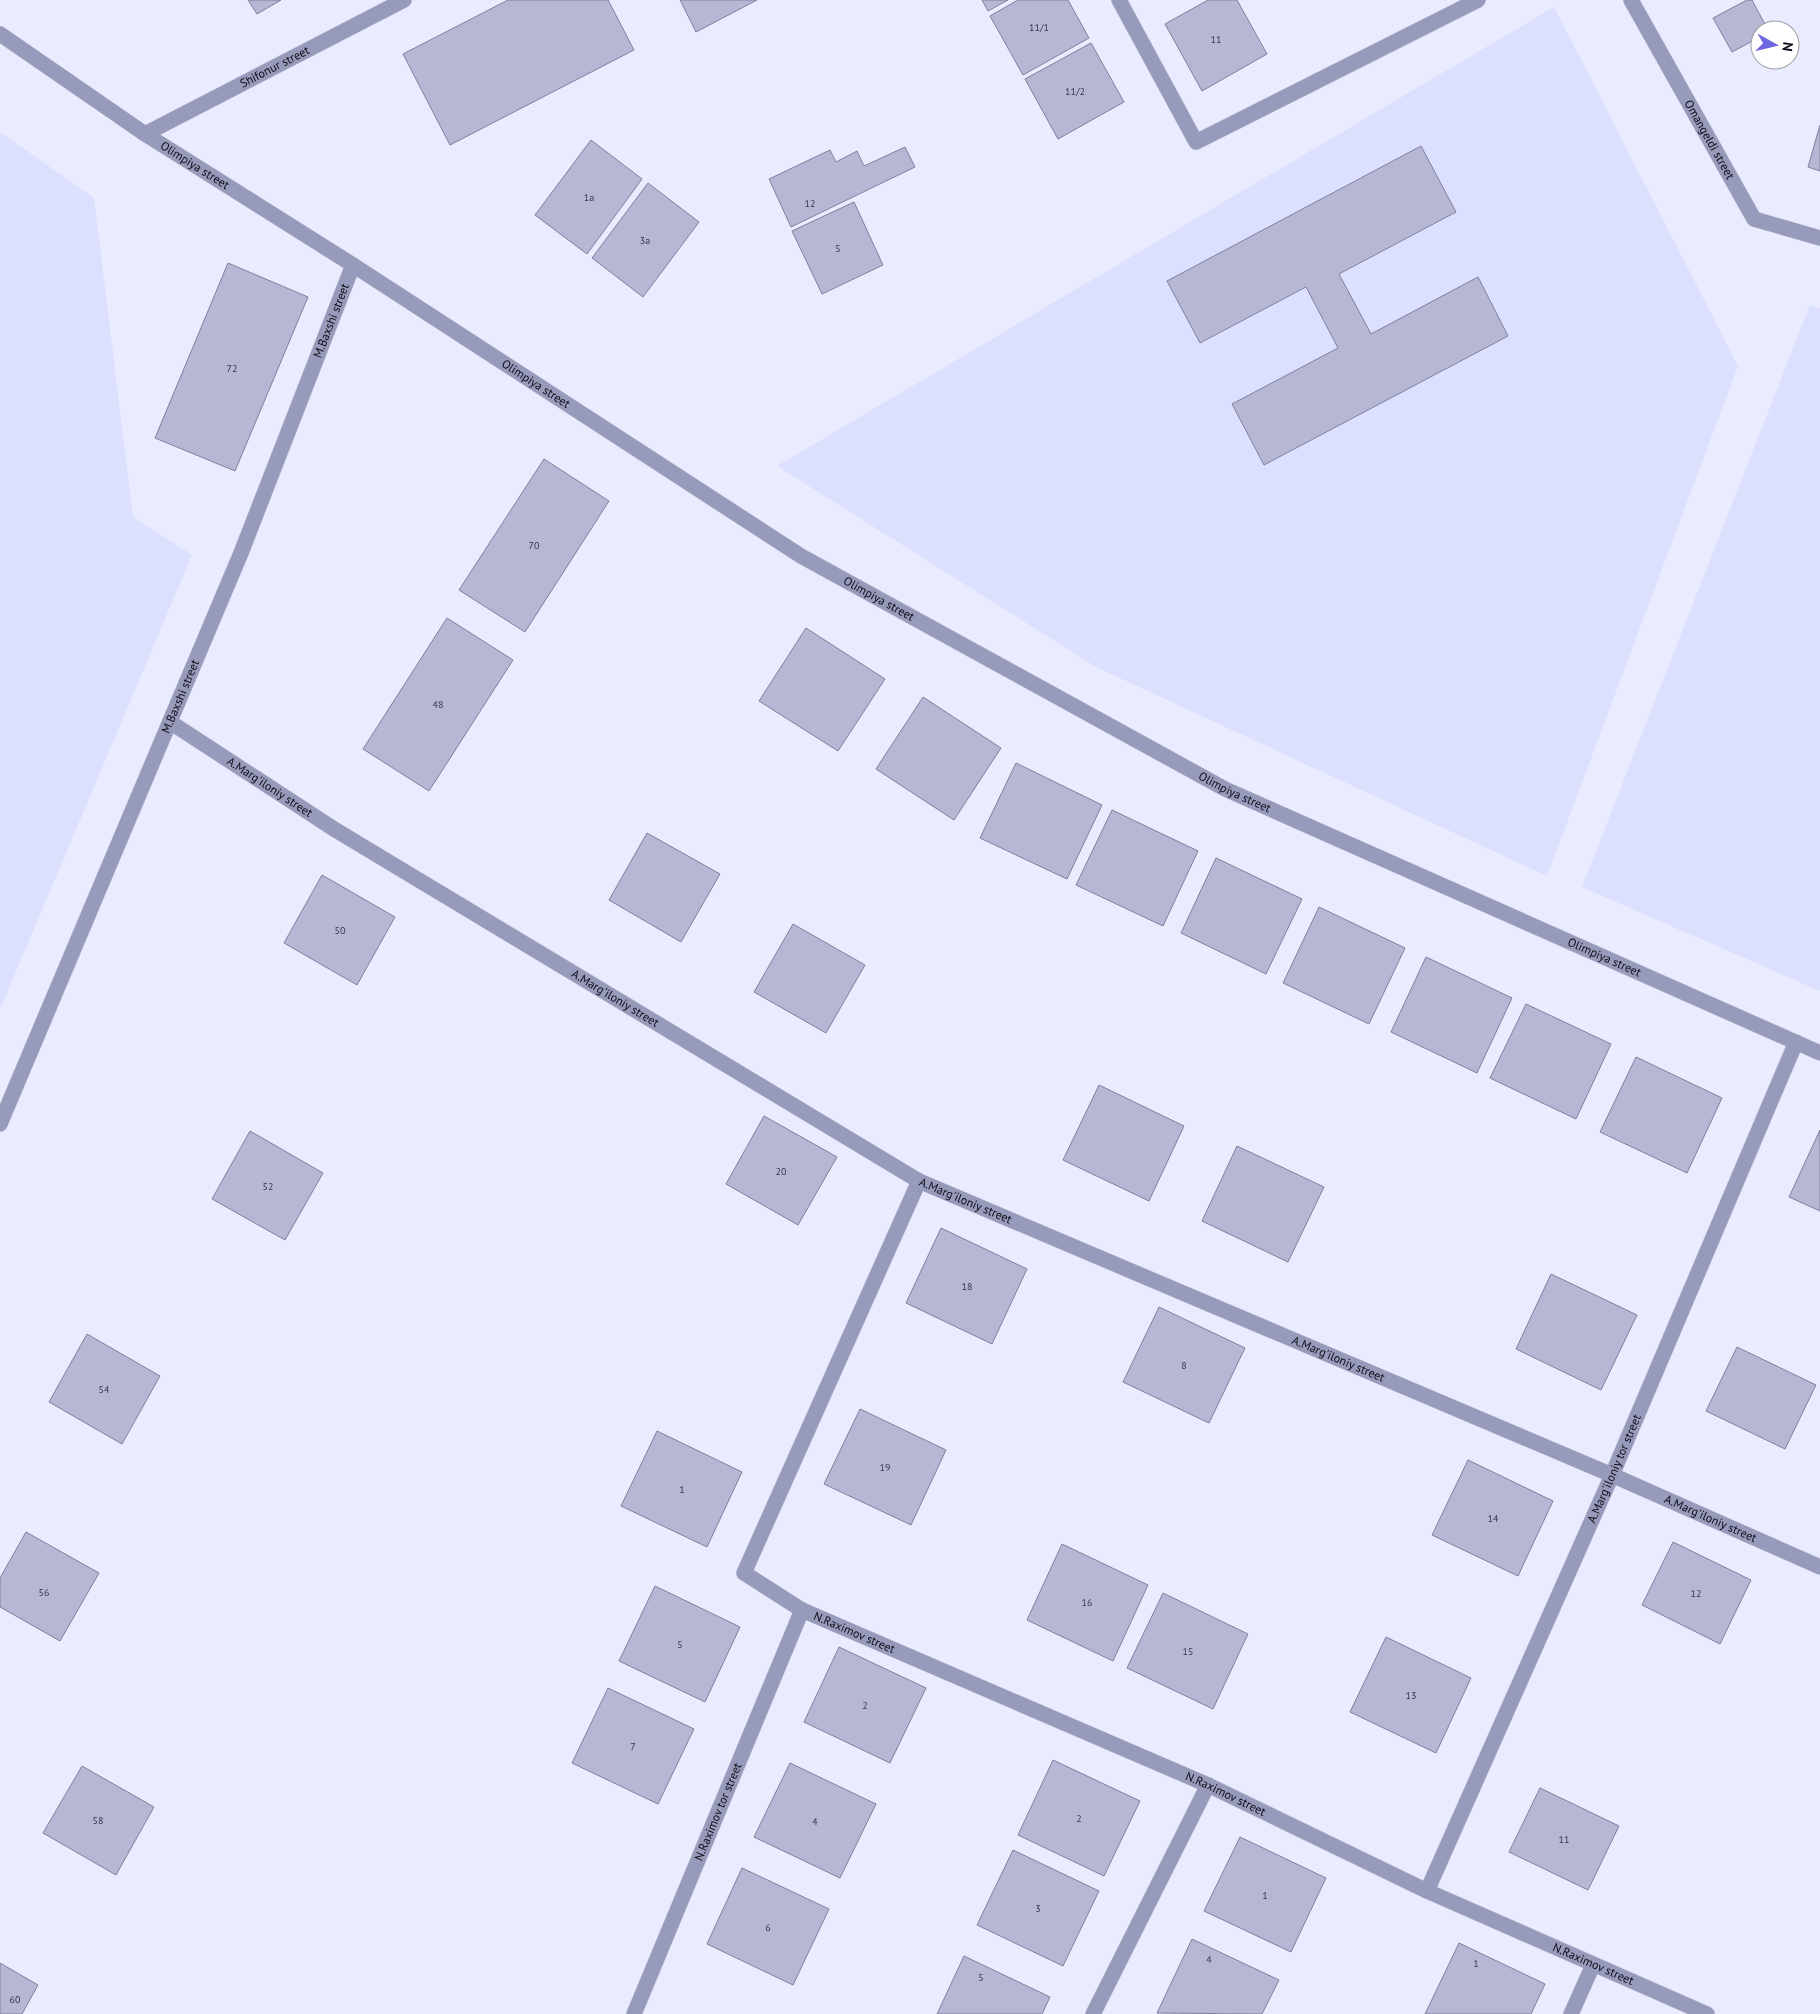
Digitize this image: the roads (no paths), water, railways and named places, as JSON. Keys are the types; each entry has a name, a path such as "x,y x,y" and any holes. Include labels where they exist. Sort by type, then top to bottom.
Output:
{"street":[{"name":"Shifonur street","path":"145,134 404,0"},
{"path":"1119,0 1196,142 1478,0"},
{"name":"Omangeldi street","path":"1632,0 1754,219 1820,238"},
{"name":"Olimpiya street","path":"0,34 145,134 353,265 801,556 1225,789 1820,1053"},
{"name":"M.Baxshi street","path":"0,1124 241,553 353,265"},
{"name":"A.Marg'iloniy street","path":"170,722 334,829 919,1180 1612,1475 1820,1567"},
{"name":"A.Marg'iloniy tor street","path":"1427,1890 1612,1475 1796,1042"},
{"name":"N.Raximov street","path":"919,1180 744,1573 802,1610 1208,1785 1427,1890 1707,2014"},
{"name":"N.Raximov tor street","path":"634,2014 802,1610"},
{"path":"1093,2014 1208,1785"},
{"path":"1571,2014 1593,1965"}]}
